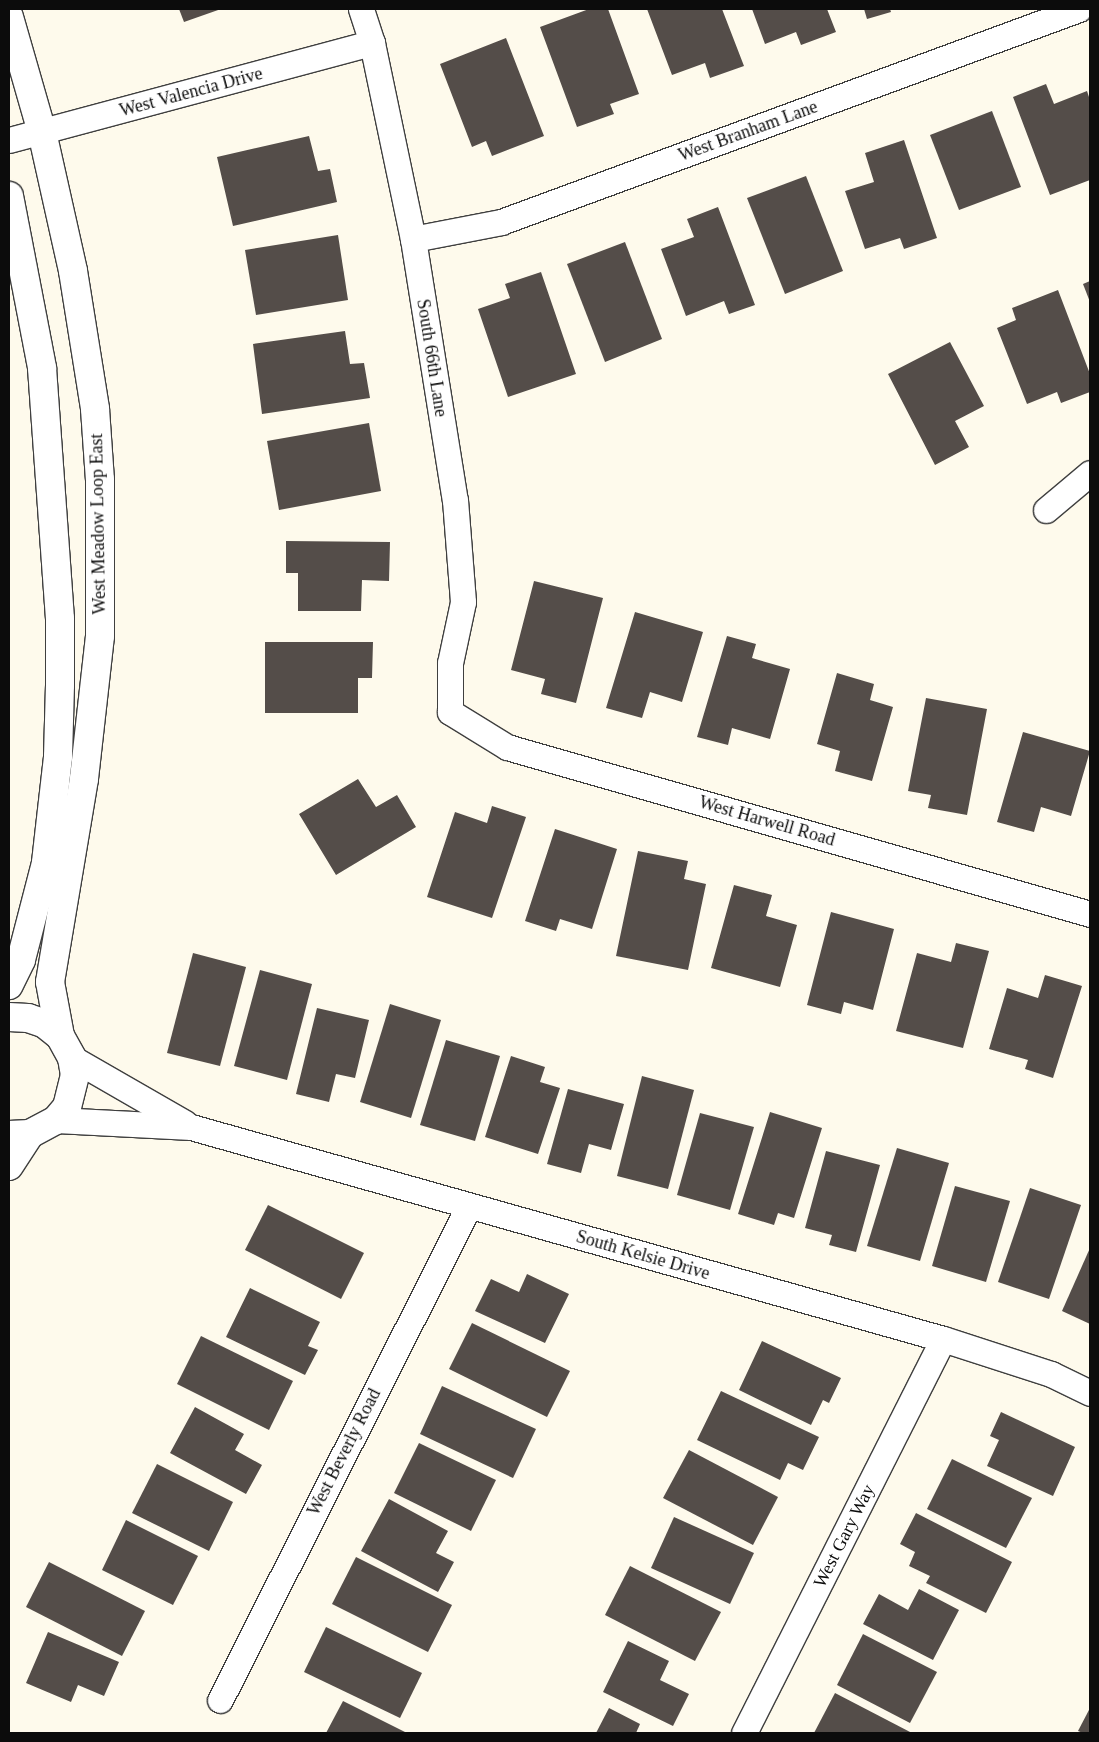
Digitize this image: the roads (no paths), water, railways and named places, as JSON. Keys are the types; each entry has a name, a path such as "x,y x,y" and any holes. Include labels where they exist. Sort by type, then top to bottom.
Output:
{"street":[{"name":"South 66th Lane","path":"361,9 372,43 413,240 455,500 463,602 450,662 450,712"},
{"name":"West Branham Lane","path":"413,240 501,222 1079,9"},
{"name":"West Meadow Loop East","path":"9,17 42,132 73,271 95,409 102,556 100,636 84,779 50,982 66,1047 73,1091 56,1120"},
{"name":"West Valencia Drive","path":"9,140 372,43"},
{"path":"9,196 42,368 60,619 58,757 46,863 21,960 9,985"},
{"path":"1046,510 1090,473"},
{"name":"West Harwell Road","path":"450,712 507,747 1090,914"},
{"path":"9,1017 36,1021 66,1047"},
{"name":"South Kelsie Drive","path":"66,1047 192,1127"},
{"path":"9,1166 19,1134 56,1120"},
{"name":"South Kelsie Drive","path":"56,1120 192,1127 943,1339 1051,1374 1090,1393"},
{"name":"West Beverly Road","path":"220,1700 469,1206"},
{"name":"West Gary Way","path":"744,1733 943,1339"}]}
